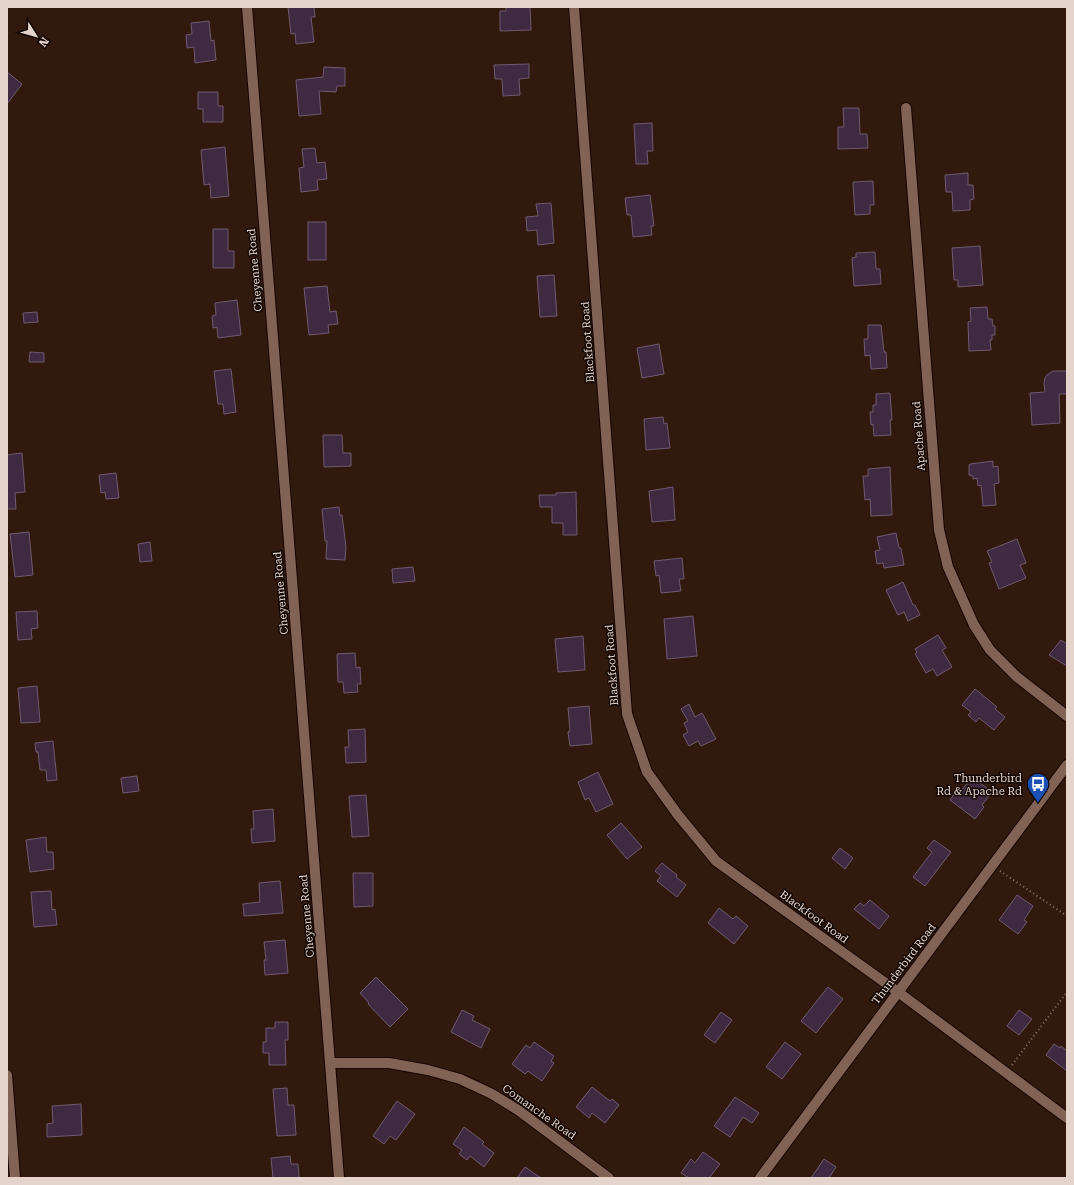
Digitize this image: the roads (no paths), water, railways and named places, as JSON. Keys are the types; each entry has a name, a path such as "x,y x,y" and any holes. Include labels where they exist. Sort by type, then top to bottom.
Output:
{"street":[{"name":"Cheyenne Road","path":"247,7 339,1178"},
{"name":"Blackfoot Road","path":"574,7 627,714 647,772 678,816 716,860 898,992 1067,1118"},
{"name":"Apache Road","path":"906,108 938,530 948,566 974,624 990,650 1017,677 1067,716"},
{"name":"Thunderbird Road","path":"760,1178 1067,765"},
{"name":"Comanche Road","path":"330,1063 389,1063 428,1070 460,1079 492,1094 518,1110 609,1178"},
{"path":"7,1075 15,1178"}],"place":[{"name":"Thunderbird Rd & Apache Rd","path":"1038,804"}]}
